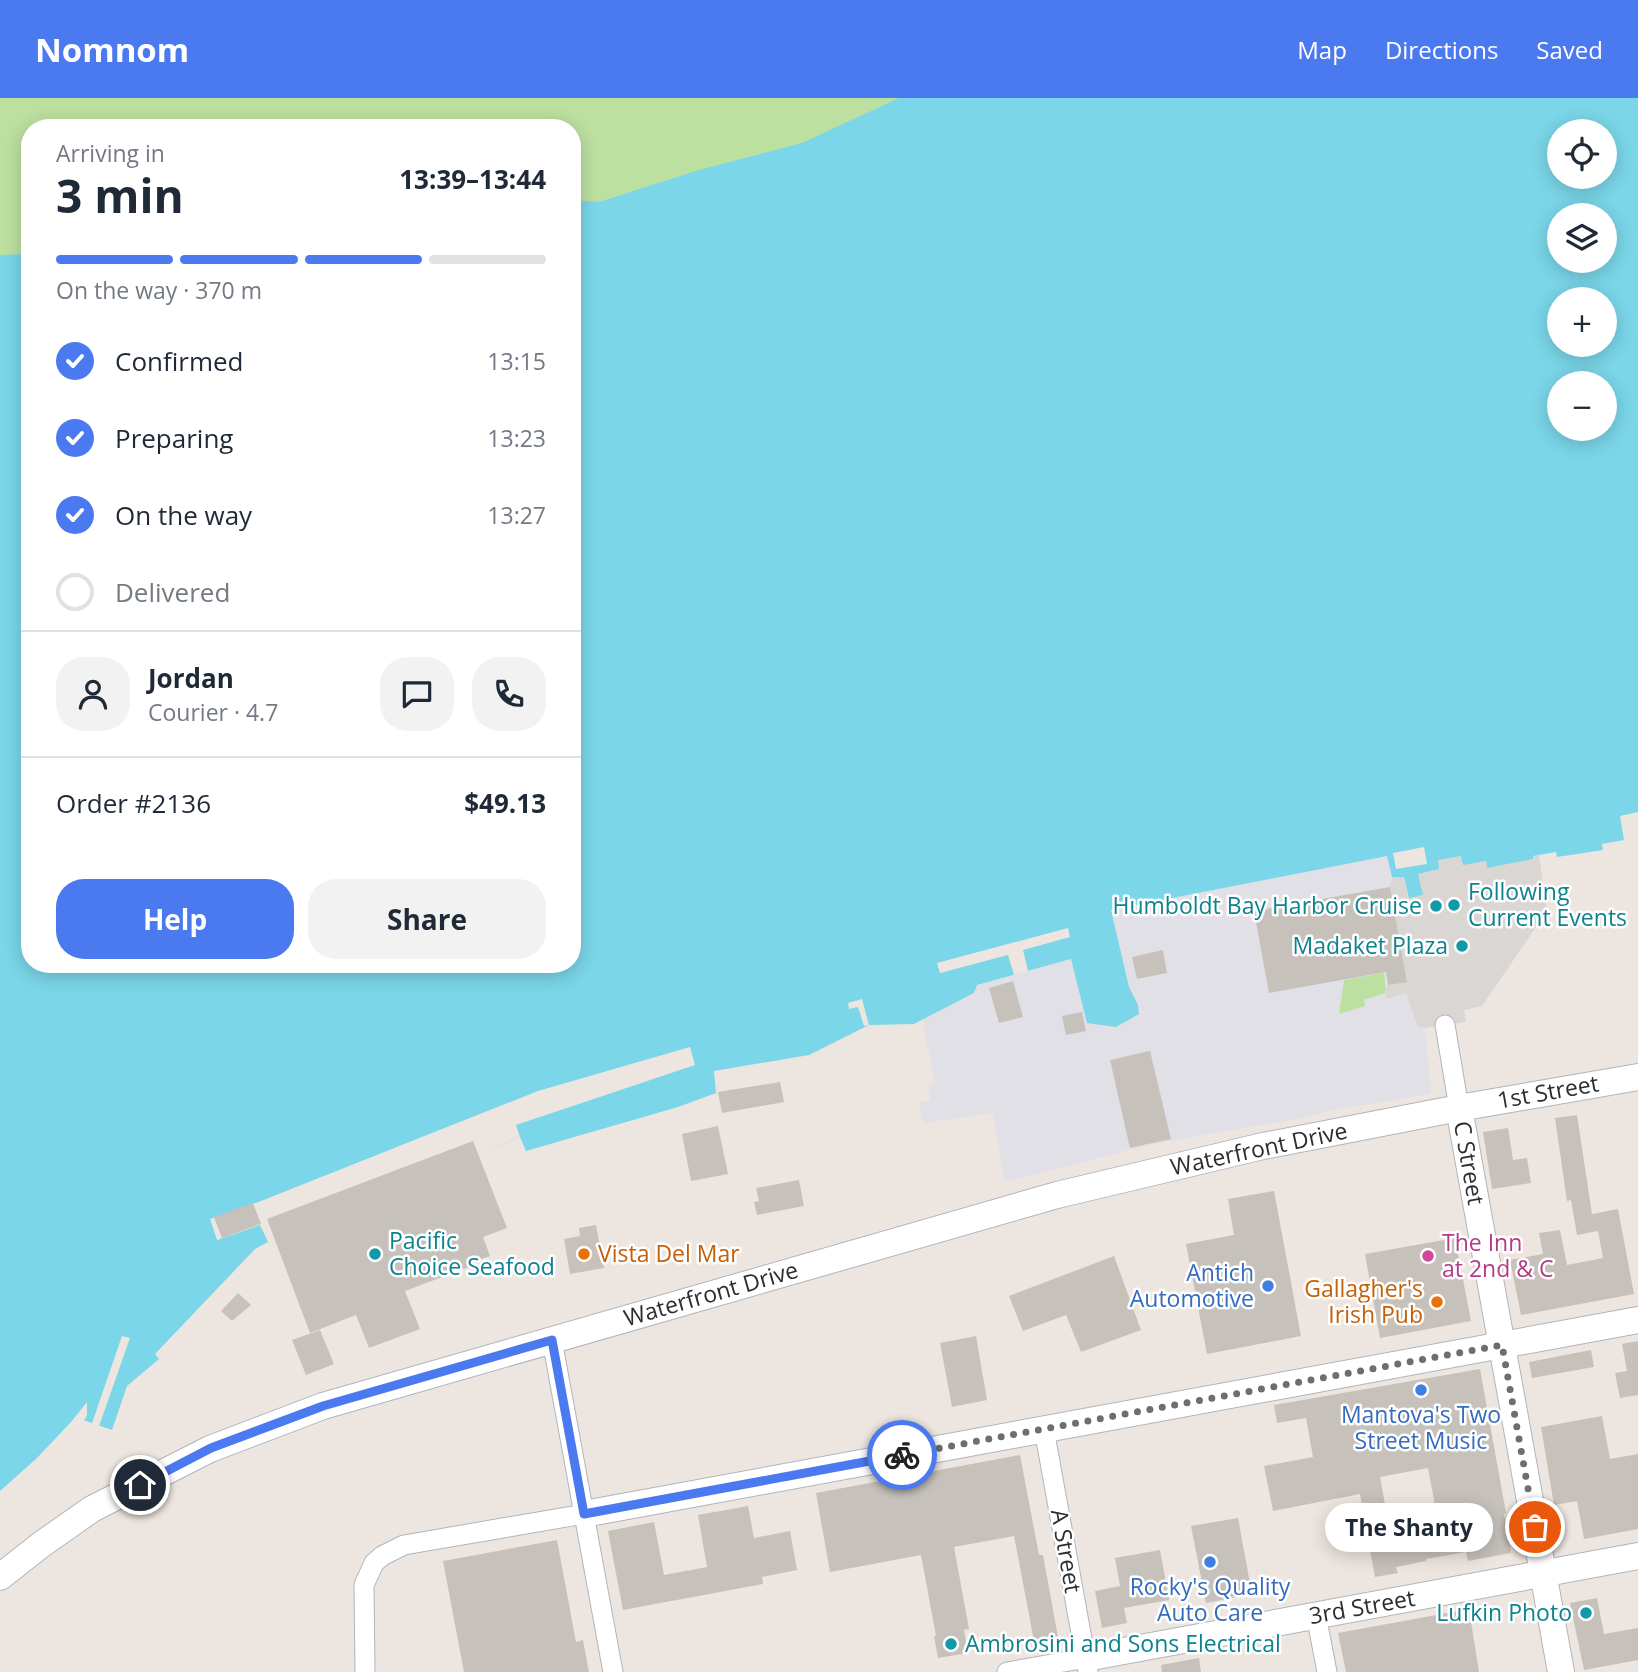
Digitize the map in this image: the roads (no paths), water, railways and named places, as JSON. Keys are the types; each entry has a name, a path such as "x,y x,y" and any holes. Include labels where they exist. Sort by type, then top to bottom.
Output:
{"street":[{"path":"1445,1025 1459,1108"},
{"name":"1st Street","path":"1459,1108 1638,1077"},
{"name":"Waterfront Drive","path":"0,1577 93,1509 211,1448 323,1406 1057,1195 1263,1146 1459,1108"},
{"name":"C Street","path":"1459,1108 1561,1672"},
{"path":"365,1672 364,1585 374,1563 404,1545 1638,1320"},
{"path":"552,1340 613,1672"},
{"name":"A Street","path":"1044,1429 1087,1665"},
{"name":"3rd Street","path":"1087,1665 1316,1615 1638,1556"},
{"path":"1316,1615 1326,1672"},
{"path":"1007,1672 1087,1665"}],"water":[{"path":"899,98 1638,98 1638,812 1620,816 1624,840 1602,844 1603,850 1557,857 1556,852 1487,868 1486,861 1463,865 1461,856 1438,860 1439,869 1418,874 1423,895 1409,898 1404,877 1392,877 1387,856 1111,910 1129,987 1138,1005 1139,1014 1116,1027 1087,1023 1071,959 977,985 974,993 914,1024 869,1025 809,1055 714,1071 716,1093 678,1107 526,1151 520,1137 269,1245 159,1359 127,1386 112,1430 83,1420 0,1499 0,255 21,254 21,973 581,973 581,201 599,202 699,170 802,143"}],"place":[{"name":"Following Current Events","path":"1454,905"},
{"name":"Humboldt Bay Harbor Cruise","path":"1436,906"},
{"name":"Madaket Plaza","path":"1462,946"},
{"name":"Pacific Choice Seafood","path":"375,1254"},
{"name":"Vista Del Mar","path":"584,1254"},
{"name":"The Inn at 2nd & C","path":"1428,1256"},
{"name":"Antich Automotive","path":"1268,1286"},
{"name":"Gallagher's Irish Pub","path":"1437,1302"},
{"name":"Mantova's Two Street Music","path":"1421,1390"},
{"name":"The Shanty","path":"1535,1527"},
{"name":"Rocky's Quality Auto Care","path":"1210,1562"},
{"name":"Lufkin Photo","path":"1586,1613"},
{"name":"Ambrosini and Sons Electrical","path":"951,1644"}]}
